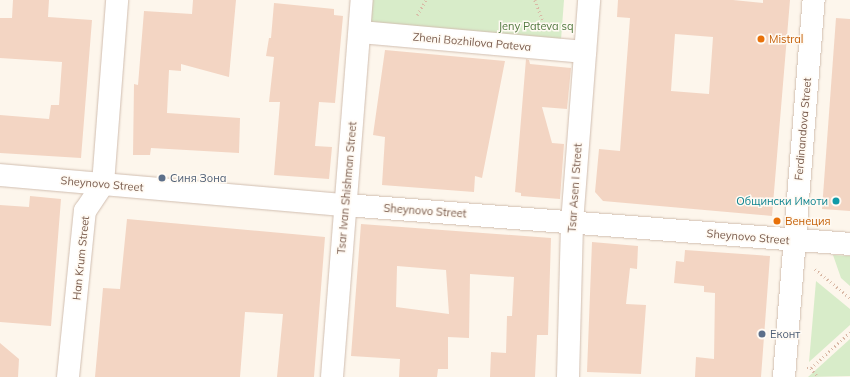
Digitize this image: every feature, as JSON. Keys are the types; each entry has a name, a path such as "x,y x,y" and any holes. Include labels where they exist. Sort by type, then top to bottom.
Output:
{"street":[{"name":"Han Krum Street","path":"68,377 85,211 103,184 117,0"},
{"name":"Tsar Ivan Shishman Street","path":"332,377 362,0"},
{"name":"Tsar Asen I Street","path":"568,377 572,223 589,0"},
{"name":"Ferdinandova Street","path":"784,377 814,0"},
{"name":"Zheni Bozhilova Pateva","path":"360,32 585,52"},
{"name":"Sheynovo Street","path":"0,175 346,205 850,244"}],"path":[{"path":"812,267 850,298"},
{"path":"805,368 811,368 850,332"},
{"path":"811,368 818,377"}],"green space":[{"name":"Jeny Pateva sq","path":"372,0 564,0 560,53 369,39"},
{"path":"833,255 850,256 850,286 841,278"},
{"path":"816,281 850,309 850,325 809,362"},
{"path":"850,339 850,376 808,377"}],"building":[{"path":"13,0 49,0 48,17 92,20 81,158 0,153 0,115 49,119 51,105 59,105 62,62 0,58 0,18 12,18"},
{"path":"193,0 236,0 229,77 181,64 181,71 169,70 167,113 240,118 239,153 151,148 150,155 133,155 134,84 138,85 144,11 192,14"},
{"path":"618,0 733,0 763,3 763,0 790,0 772,216 603,201 595,192 599,149 620,151 630,18 617,17","holes":["675,34 713,37 709,94 671,91"]},
{"path":"274,3 334,9 334,15 343,16 335,103 319,102 315,146 332,147 329,179 274,175 280,102 269,102 274,57 266,56 269,38 271,38"},
{"path":"836,18 850,19 850,211 822,209"},
{"path":"385,50 505,61 482,178 475,176 474,192 382,185 385,137 373,135"},
{"path":"526,59 529,60 530,64 571,68 567,109 542,107 552,143 564,144 560,199 521,196 521,193 515,192"},
{"path":"30,196 61,199 51,326 0,322 0,205 29,207"},
{"path":"127,219 325,237 314,377 277,377 283,314 245,312 240,377 95,377 103,288 120,289"},
{"path":"361,224 551,238 548,335 537,335 535,377 490,377 491,352 506,353 507,316 512,316 514,277 470,274 469,338 448,337 448,369 438,369 437,377 399,377 400,359 351,356","holes":["397,266 446,270 449,314 396,307"]},
{"path":"592,242 638,246 637,269 630,268 626,304 646,305 641,374 587,372"},
{"path":"685,250 770,256 761,377 695,377 696,357 714,359 715,293 704,292 704,286 674,283 676,261 684,262"},
{"path":"0,343 19,359 18,377 0,377"}],"place":[{"name":"Mistral","path":"761,39"},
{"name":"Синя Зона","path":"162,178"},
{"name":"Общински Имоти","path":"836,201"},
{"name":"Венеция","path":"777,221"},
{"name":"Еконт","path":"762,334"}]}
